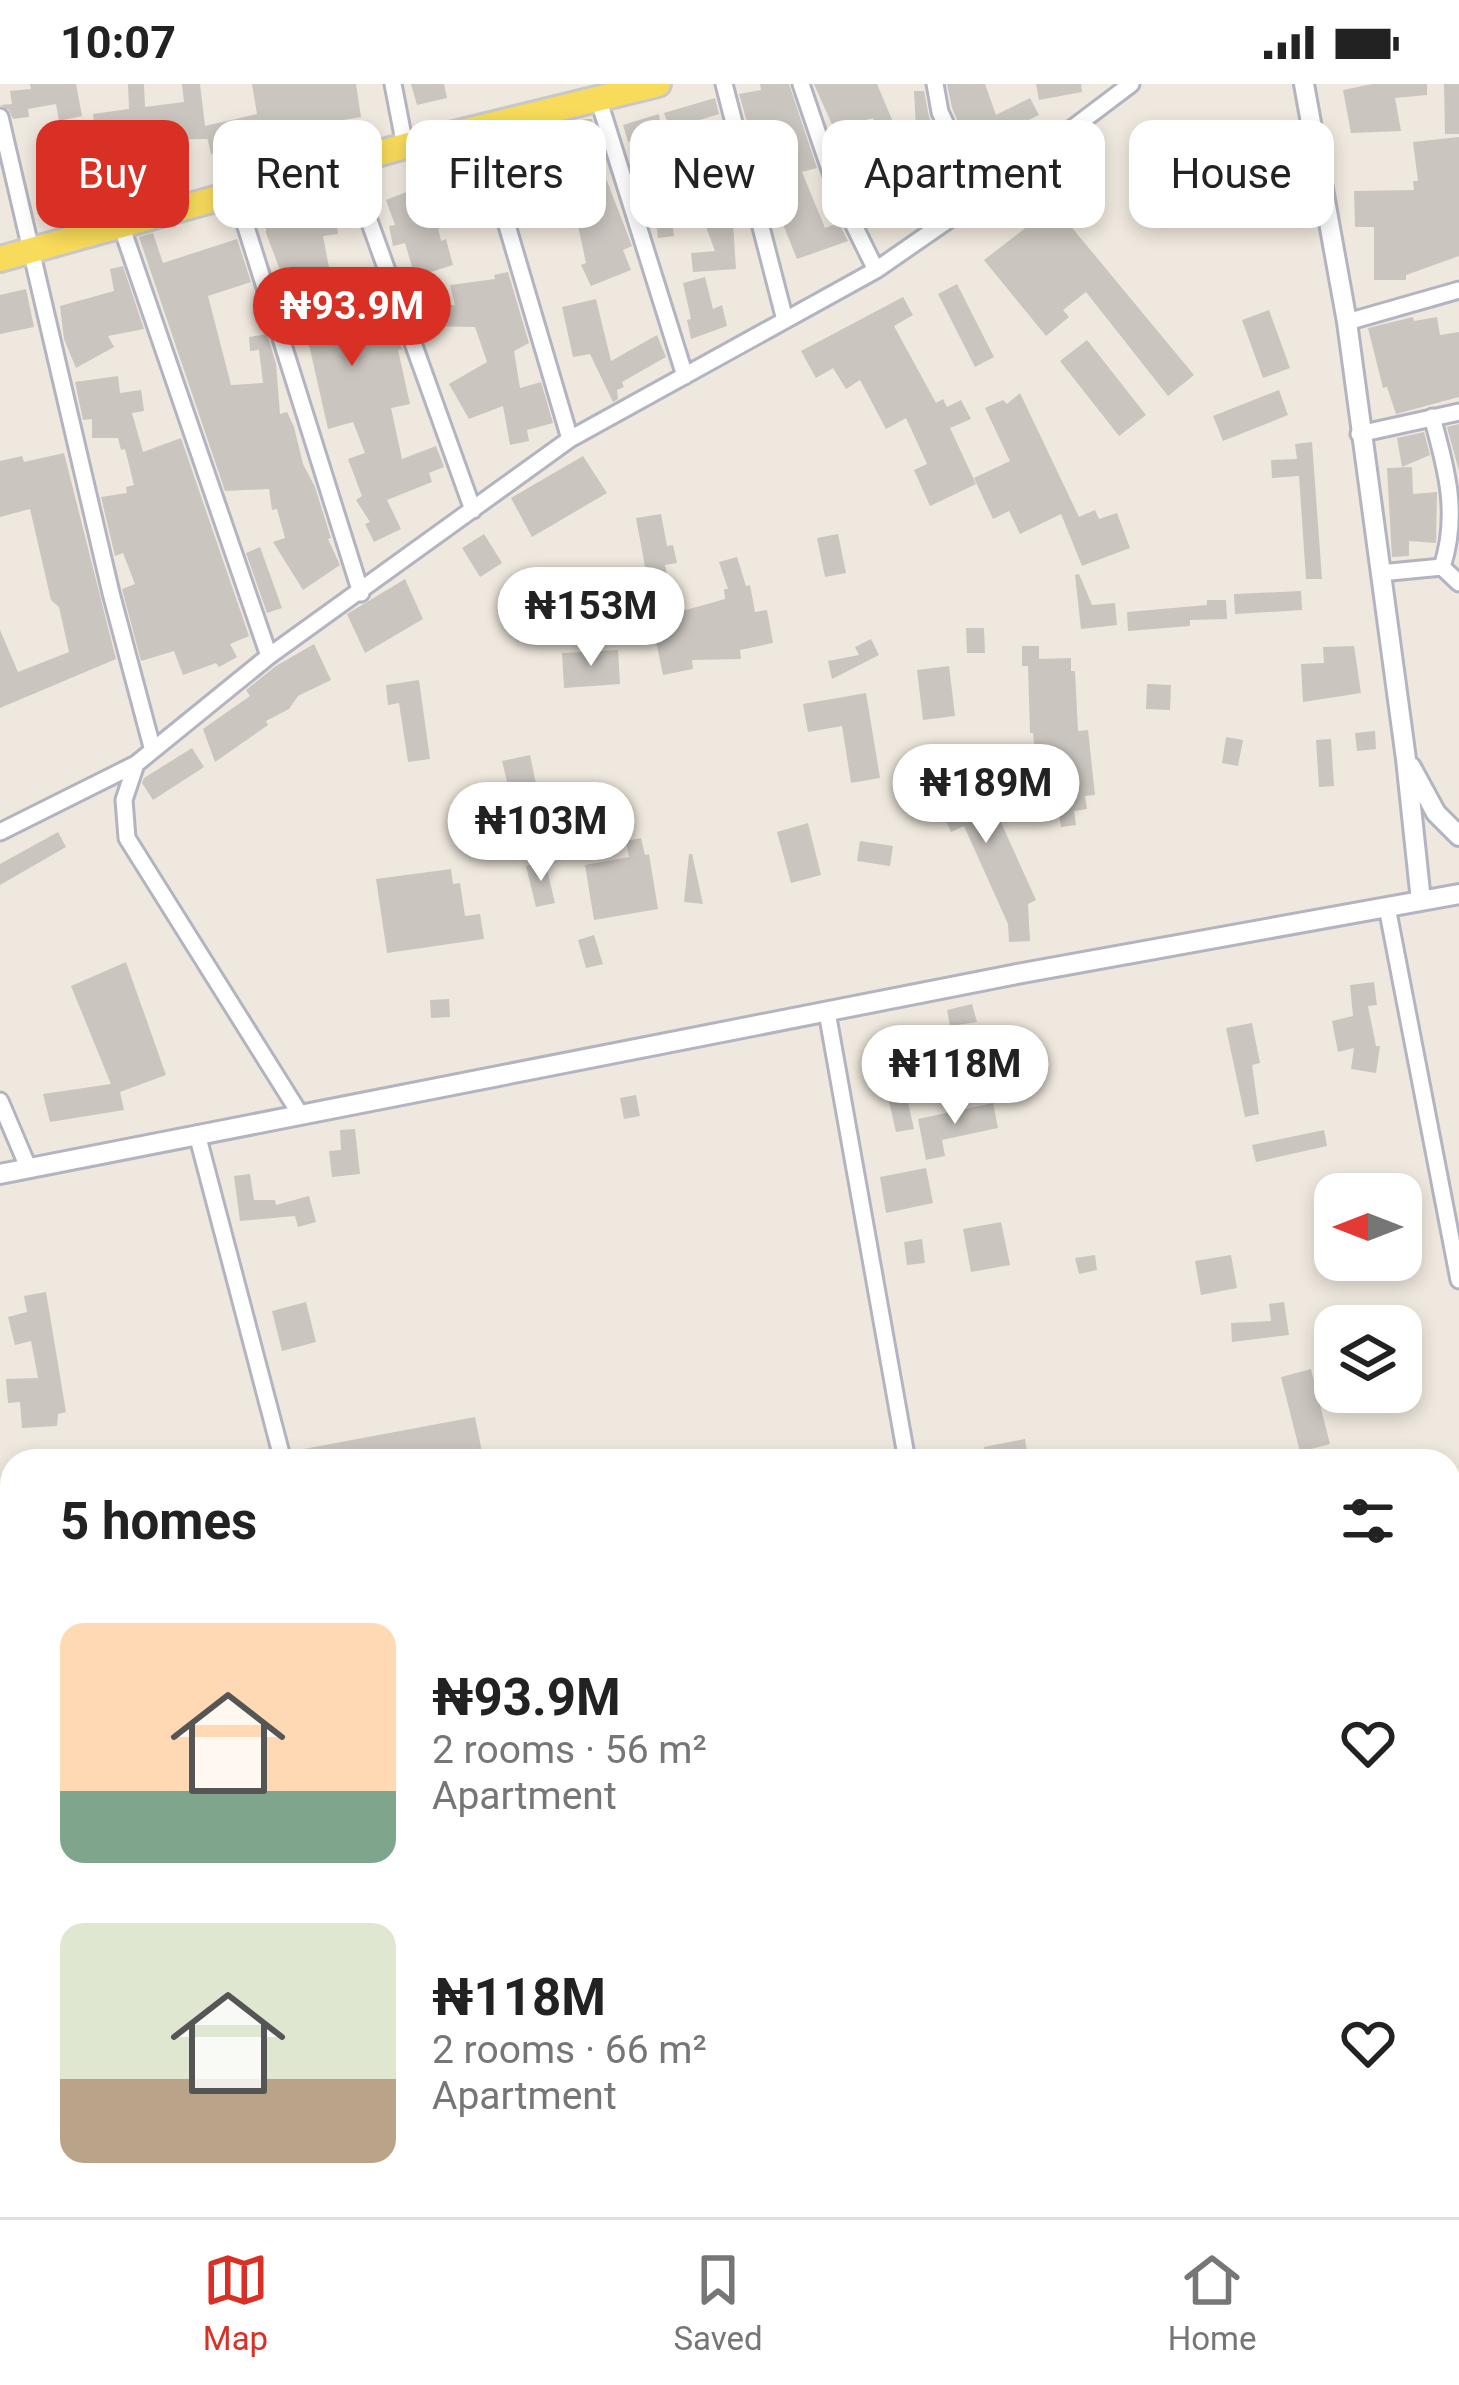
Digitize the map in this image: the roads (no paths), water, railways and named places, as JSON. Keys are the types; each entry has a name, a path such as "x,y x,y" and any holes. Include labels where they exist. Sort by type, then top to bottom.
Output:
{"main road":[{"path":"507,120 658,84"},
{"path":"382,152 405,146"},
{"path":"0,259 122,228"}],"street":[{"path":"392,84 405,146"},
{"path":"724,84 785,320"},
{"path":"801,84 838,193 876,270"},
{"path":"935,84 944,120"},
{"path":"1083,120 1131,84"},
{"path":"1304,84 1311,120"},
{"path":"1317,84 1318,120"},
{"path":"598,98 685,376"},
{"path":"0,117 111,593 152,747"},
{"path":"122,228 269,656"},
{"path":"246,228 362,593"},
{"path":"372,228 473,510"},
{"path":"508,228 570,440"},
{"path":"0,832 136,764 269,656 570,440 876,270 937,228"},
{"path":"1331,228 1406,759 1421,901"},
{"path":"1347,322 1459,290"},
{"path":"1359,434 1459,412"},
{"path":"1432,417 1457,506 1454,545 1442,567"},
{"path":"1379,573 1442,567 1459,583"},
{"path":"1406,759 1436,813 1459,836"},
{"path":"136,764 124,800 127,838 300,1114"},
{"path":"110,777 124,800"},
{"path":"0,1174 1459,894"},
{"path":"1387,908 1459,1280"},
{"path":"827,1012 905,1449"},
{"path":"0,1101 28,1167"},
{"path":"197,1134 280,1449"}]}
